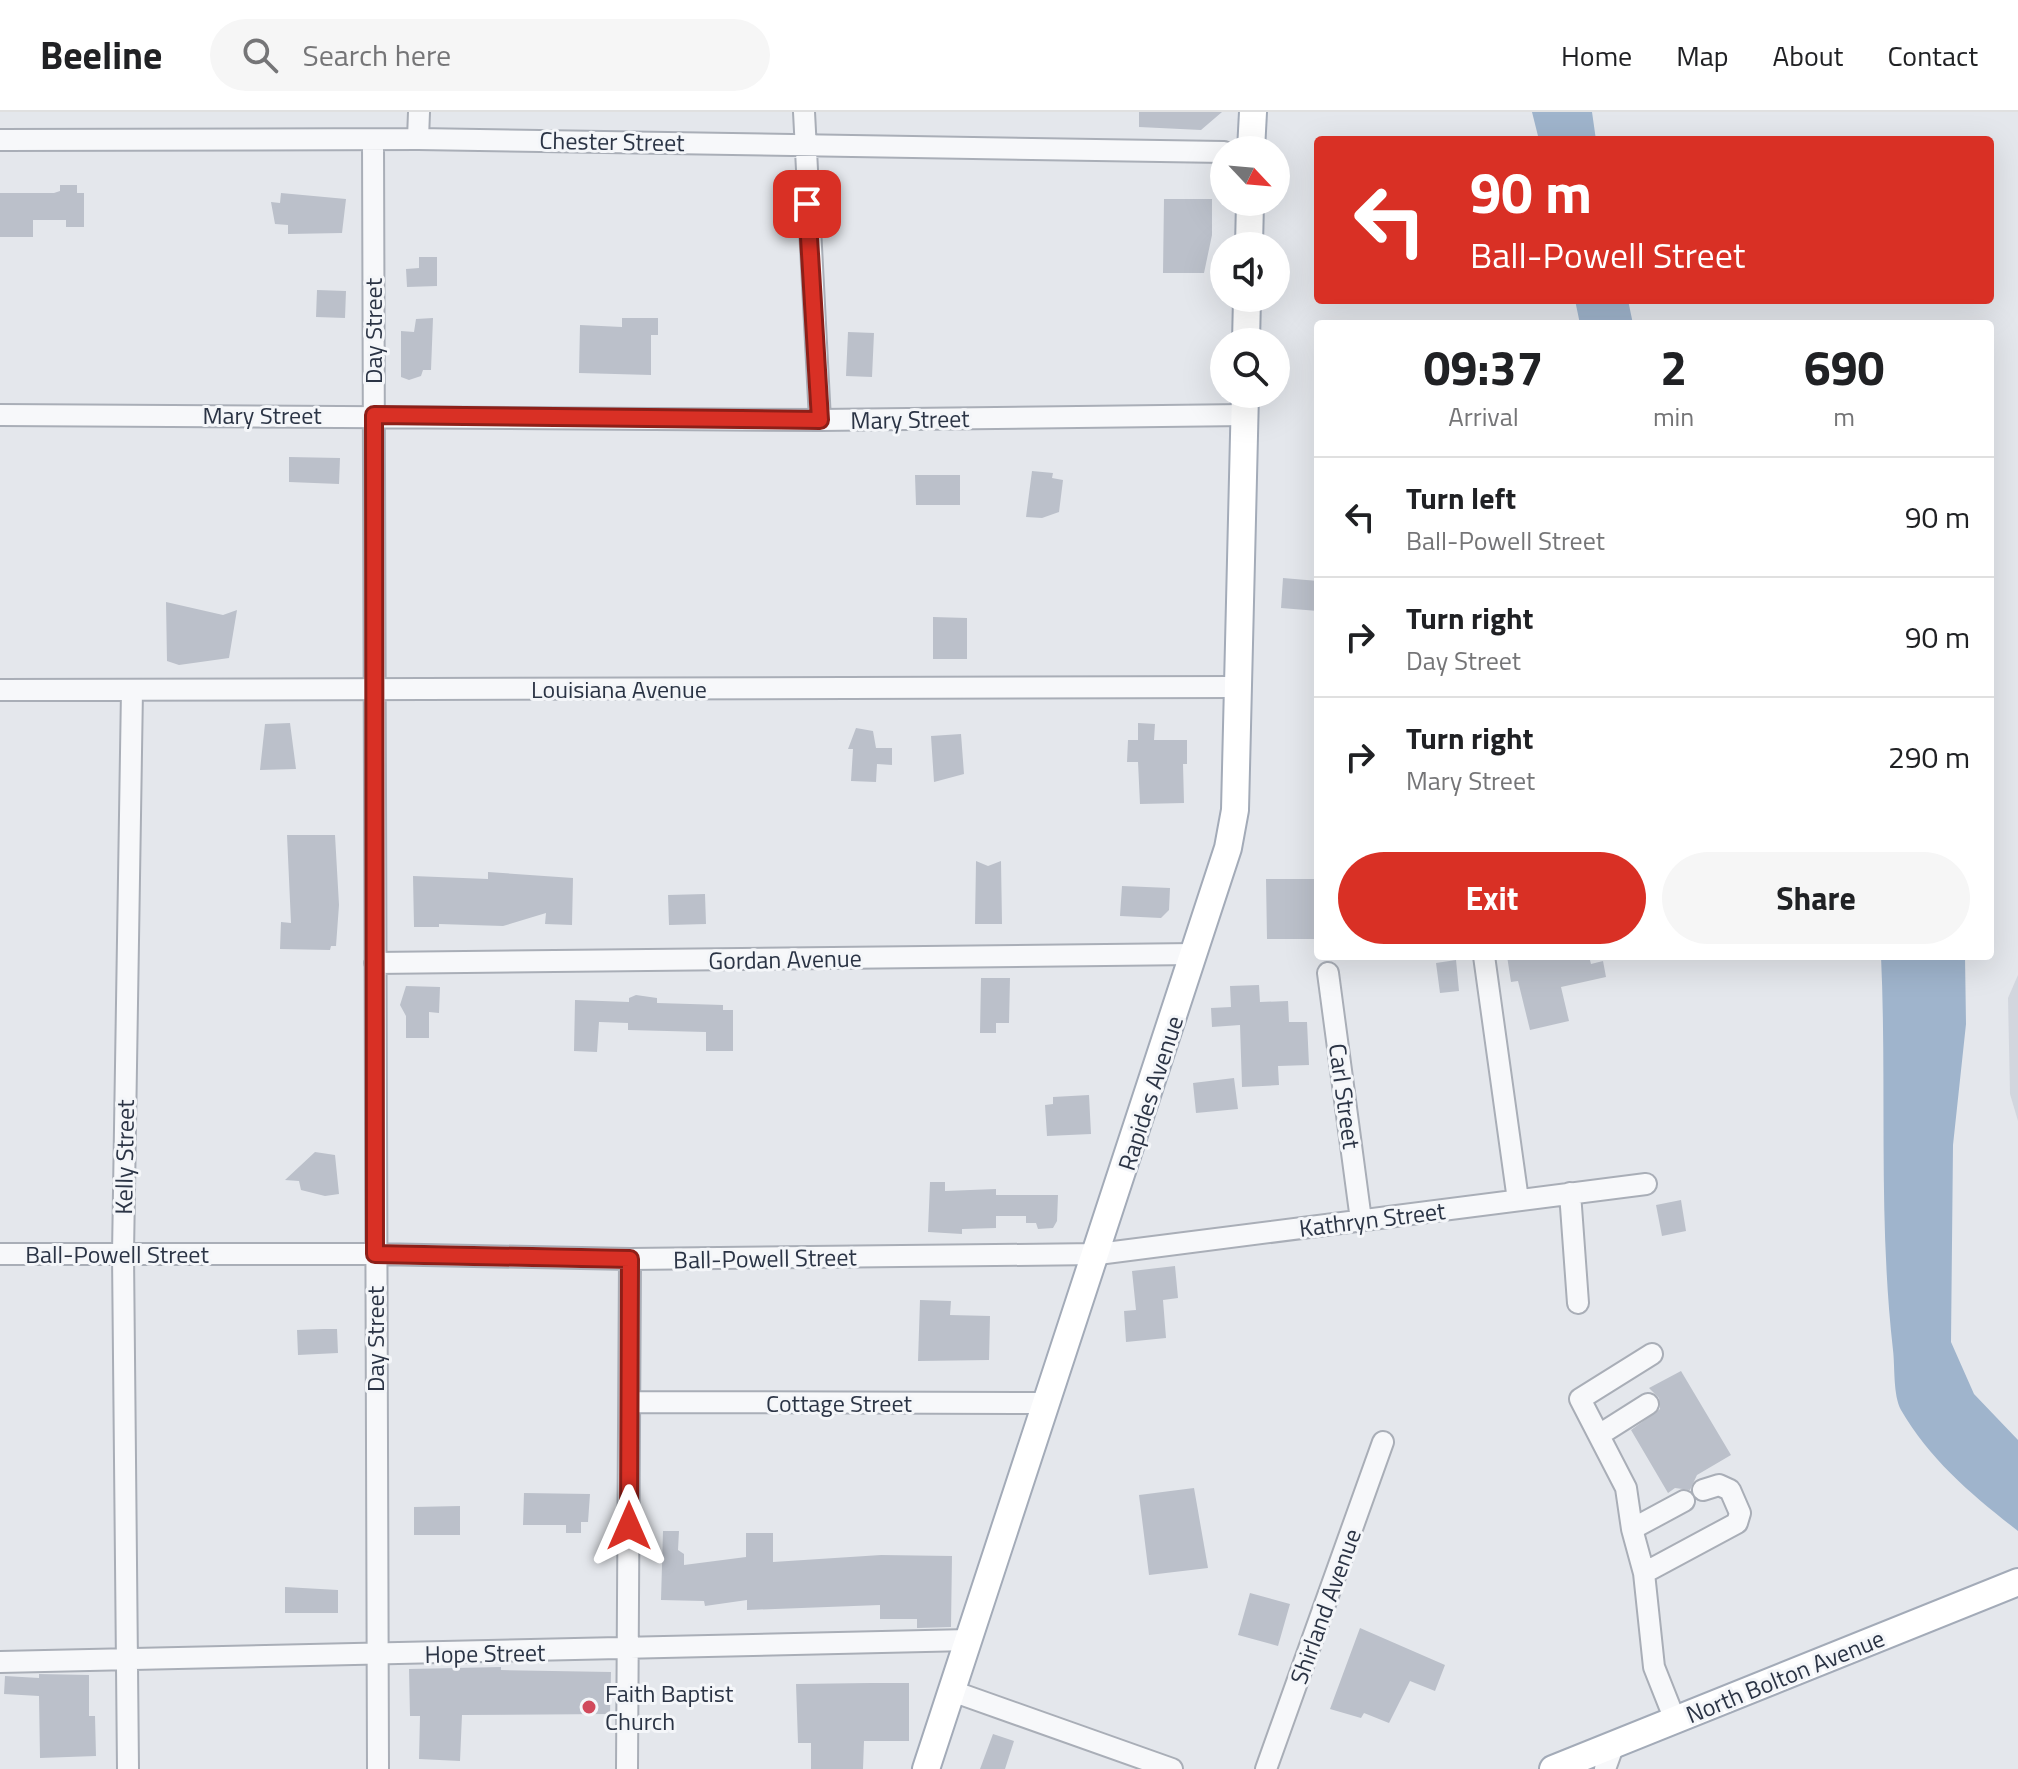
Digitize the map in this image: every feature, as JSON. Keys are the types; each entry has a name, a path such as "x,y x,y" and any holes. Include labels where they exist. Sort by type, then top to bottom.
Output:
{"main road":[{"path":"1252,136 1253,112"},
{"name":"Rapides Avenue","path":"926,1769 1098,1254 1224,862 1235,810 1245,408"},
{"name":"North Bolton Avenue","path":"1553,1769 1610,1757 1675,1720 2018,1582"}],"street":[{"path":"418,139 419,112"},
{"path":"804,112 820,420"},
{"name":"Chester Street","path":"0,140 418,139 1210,152"},
{"name":"Day Street","path":"373,141 378,1769"},
{"name":"Mary Street","path":"0,415 820,420 1210,405"},
{"name":"Louisiana Avenue","path":"0,690 1237,687"},
{"name":"Kelly Street","path":"128,1769 123,1254 132,690"},
{"name":"Gordan Avenue","path":"375,963 1195,954"},
{"path":"1485,960 1518,1200"},
{"name":"Carl Street","path":"1328,973 1361,1220"},
{"name":"Kathryn Street","path":"1098,1254 1646,1184"},
{"path":"1570,1193 1578,1303"},
{"name":"Ball-Powell Street","path":"0,1254 375,1254 630,1259 1098,1254"},
{"path":"627,1769 630,1259"},
{"path":"1652,1354 1580,1399 1626,1488 1632,1529 1644,1573 1654,1667 1675,1720"},
{"name":"Cottage Street","path":"630,1402 1048,1403"},
{"path":"1599,1435 1648,1404"},
{"name":"Shirland Avenue","path":"1266,1769 1383,1442"},
{"path":"1644,1573 1737,1523 1740,1513 1730,1490 1719,1485 1703,1490"},
{"path":"1632,1529 1684,1501"},
{"name":"Hope Street","path":"0,1662 376,1656 969,1640"},
{"path":"952,1691 1172,1769"}],"shaded area":[{"path":"2018,975 2018,1121 2010,1094 2008,998"}],"water":[{"path":"1532,112 1592,112 1595,136 1538,136"},
{"path":"1576,304 1629,304 1632,320 1579,320"},
{"path":"1881,960 1965,960 1966,1024 1953,1145 1951,1342 1974,1394 2018,1440 2018,1531 1969,1491 1939,1461 1901,1410 1897,1397 1888,1301 1884,1202"}],"building":[{"path":"1139,112 1222,112 1201,130 1139,127"},
{"path":"60,185 77,185 77,193 84,193 84,227 66,227 66,220 33,220 33,237 0,237 0,193 54,193 60,191"},
{"path":"281,193 346,199 342,233 288,234 288,225 275,224 271,202 280,203"},
{"path":"1164,199 1210,199 1212,232 1204,273 1163,273"},
{"path":"419,257 437,257 437,286 407,287 406,269 419,268"},
{"path":"317,290 346,291 345,318 316,317"},
{"path":"433,318 431,370 423,370 421,376 409,380 401,377 401,331 414,332 416,319"},
{"path":"622,318 658,318 658,335 651,335 651,375 579,373 580,325 622,327"},
{"path":"848,332 874,333 872,377 846,376"},
{"path":"289,457 340,458 339,484 289,482"},
{"path":"1032,471 1053,473 1052,478 1063,480 1059,512 1042,518 1026,517"},
{"path":"915,475 960,475 960,505 916,505"},
{"path":"1283,578 1314,581 1314,611 1281,608"},
{"path":"166,602 223,615 237,610 229,658 179,665 167,661"},
{"path":"933,617 967,618 967,659 933,659"},
{"path":"290,723 296,769 260,770 265,724"},
{"path":"1138,723 1155,724 1154,740 1187,740 1187,764 1183,764 1184,803 1140,804 1138,762 1127,762 1128,740 1138,740"},
{"path":"856,728 873,731 876,748 892,748 892,765 877,764 876,782 851,781 853,749 848,749"},
{"path":"961,734 964,774 934,782 931,736"},
{"path":"287,835 335,835 339,905 336,946 331,946 330,950 280,949 281,922 291,923"},
{"path":"976,861 988,866 1001,861 1002,924 975,924"},
{"path":"488,872 573,878 572,925 545,924 546,913 503,926 439,924 439,927 414,927 413,876 488,879"},
{"path":"1266,879 1314,879 1314,939 1267,939"},
{"path":"1122,886 1170,888 1169,910 1161,918 1120,916"},
{"path":"705,894 706,924 669,925 668,895"},
{"path":"1456,960 1459,991 1440,993 1436,963"},
{"path":"1508,960 1590,960 1591,964 1603,961 1606,977 1561,987 1569,1021 1530,1030 1518,981 1511,982"},
{"path":"981,978 1010,978 1009,1023 996,1023 996,1033 980,1033"},
{"path":"1259,985 1260,1002 1288,1001 1289,1022 1307,1022 1309,1065 1278,1066 1279,1085 1242,1087 1240,1025 1212,1027 1211,1008 1231,1007 1230,986"},
{"path":"406,986 440,987 439,1013 429,1012 429,1038 406,1038 406,1016 400,1005"},
{"path":"636,995 657,998 657,1003 723,1005 723,1010 733,1010 733,1051 706,1051 706,1032 628,1030 628,1023 599,1022 597,1052 574,1051 575,1000 629,1002 629,998"},
{"path":"1234,1078 1238,1109 1196,1113 1193,1083"},
{"path":"1089,1095 1091,1134 1047,1136 1045,1105 1053,1104 1053,1097"},
{"path":"315,1152 335,1155 339,1194 325,1196 301,1190 299,1181 285,1180"},
{"path":"930,1182 945,1182 945,1191 996,1189 996,1195 1058,1195 1057,1221 1053,1228 1038,1229 1036,1223 1026,1223 1026,1216 996,1216 996,1228 962,1229 962,1234 928,1232"},
{"path":"1681,1200 1686,1231 1662,1236 1656,1205"},
{"path":"1175,1266 1178,1298 1163,1300 1166,1338 1126,1342 1124,1311 1136,1310 1132,1271"},
{"path":"920,1300 951,1301 950,1315 990,1316 989,1360 918,1361"},
{"path":"337,1329 338,1353 298,1355 297,1330"},
{"path":"1681,1371 1731,1455 1697,1475 1690,1490 1675,1488 1668,1493 1631,1430 1660,1409 1659,1398 1649,1388"},
{"path":"1194,1488 1208,1568 1149,1575 1139,1495"},
{"path":"524,1493 590,1494 588,1522 581,1522 581,1533 566,1533 566,1525 523,1525"},
{"path":"460,1506 460,1535 414,1535 414,1507"},
{"path":"663,1531 679,1531 678,1550 684,1554 684,1565 746,1557 746,1533 773,1533 773,1562 881,1555 952,1556 951,1627 917,1628 917,1619 880,1619 880,1605 747,1610 747,1600 705,1606 704,1601 661,1600"},
{"path":"285,1587 338,1590 338,1613 285,1613"},
{"path":"1250,1593 1290,1604 1278,1646 1238,1635"},
{"path":"1360,1628 1445,1665 1435,1691 1410,1681 1389,1723 1364,1713 1361,1718 1330,1709"},
{"path":"501,1667 501,1670 611,1672 610,1714 462,1715 460,1761 419,1759 420,1716 410,1716 409,1669"},
{"path":"39,1674 89,1675 89,1716 95,1716 96,1756 40,1758 39,1696 4,1694 5,1676 39,1678"},
{"path":"909,1683 909,1741 864,1741 863,1769 811,1769 811,1743 798,1743 796,1684"},
{"path":"993,1734 1014,1741 1005,1769 980,1769"}],"place":[{"name":"Faith Baptist Church","path":"589,1707"}],"route":[{"path":"629,1526 630,1259 375,1254 374,415 820,420 807,204"}]}
